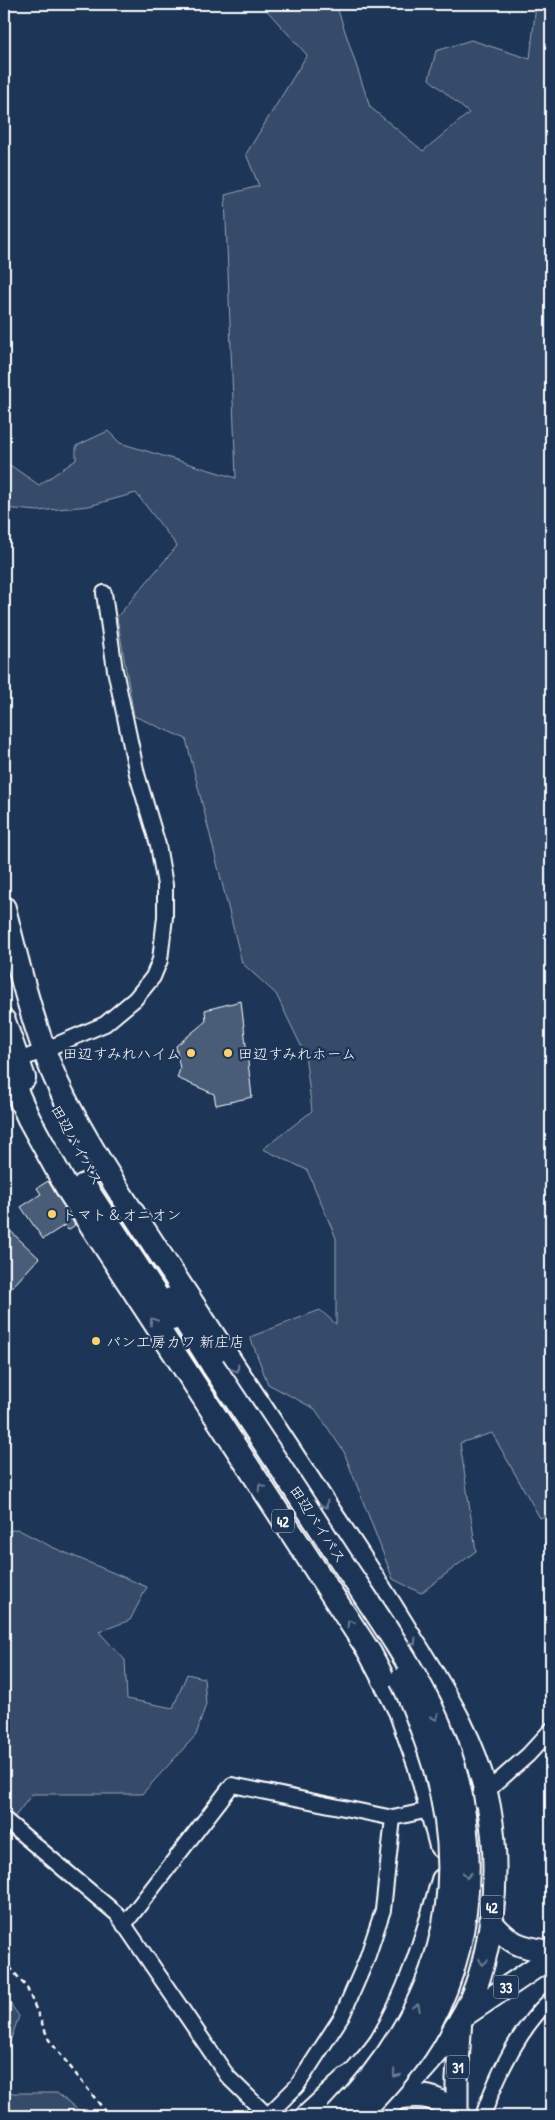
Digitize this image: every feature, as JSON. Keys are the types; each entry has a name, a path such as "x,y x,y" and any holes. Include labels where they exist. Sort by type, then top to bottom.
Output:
{"highway":[{"name":"42","path":"4,908 22,983 18,1061 28,1119 68,1190 370,1653 400,1711 419,1764 440,1839 451,1961 462,2018"},
{"name":"田辺バイパス","path":"4,948 12,986 18,1061"},
{"name":"田辺バイパス","path":"4,1021 18,1061 59,1116 88,1168 210,1369 385,1651 408,1692 441,1790 450,1858 449,1892 444,1928 433,1969 417,2007 396,2044 373,2074 336,2116"},
{"name":"42","path":"18,1061 54,1076 75,1117 133,1212 374,1579 454,1707 480,1770 486,1792 493,1844 493,1899 482,1971 462,2018 423,2071 379,2116"},
{"name":"田辺バイパス","path":"210,1369 402,1654 430,1705 443,1736 454,1768 462,1802 468,1868 462,1933 455,1962 429,2026 408,2059 358,2116"},
{"name":"42","path":"354,2075 380,2042 402,1998 424,1944 443,1880"},
{"name":"42","path":"307,2116 354,2075 372,2063 462,2018"},
{"path":"396,2098 426,2095 449,2109 452,2116"}],"main road":[{"path":"490,1920 504,1936 516,1945 551,1952"},
{"name":"33","path":"462,2018 551,1957"},
{"name":"31","path":"457,2116 457,2078 462,2018"}],"street":[{"path":"18,1061 105,1024 135,999 152,978 160,960 165,917 165,885 158,845 137,774 115,670 104,593"},
{"path":"124,1925 232,1785 392,1818 474,1800 486,1792 528,1755 551,1730"},
{"path":"4,1819 116,1914 228,2077 268,2116 297,2086 342,2016 366,1961 383,1910 392,1818"},
{"path":"483,2116 493,2087 534,2015 551,1999"}],"path":[{"path":"4,1960 27,1988 49,2040 108,2116"}],"shaded area":[{"path":"261,4 336,4 370,107 423,151 469,113 429,79 436,51 471,40 530,59 536,4 551,4 551,1514 540,1518 492,1433 460,1443 476,1551 421,1593 393,1579 344,1452 315,1409 268,1384 250,1337 320,1310 336,1324 336,1238 307,1170 263,1149 312,1111 305,1054 276,994 242,963 186,739 134,716 117,617 177,546 136,493 89,506 38,511 4,508 4,461 39,485 76,460 76,446 108,431 120,443 236,478 225,195 259,186 246,154 307,55"},
{"path":"17,1529 52,1547 147,1587 130,1620 99,1632 125,1660 127,1699 173,1708 187,1674 204,1678 206,1704 196,1735 142,1794 32,1794 4,1831 4,1532"},
{"path":"4,1995 19,2016 4,2059"},
{"path":"4,2090 6,2093 57,2093 86,2116 4,2116"}],"building":[{"name":"田辺すみれホーム","path":"241,1001 252,1097 216,1105 214,1094 177,1078 180,1069 176,1046 206,1021 205,1010"},
{"name":"トマト＆オニオン","path":"48,1181 75,1225 68,1230 65,1225 43,1239 21,1207 41,1194 37,1188"},
{"path":"4,1225 39,1258 4,1296"}],"place":[{"name":"田辺すみれハイム","path":"191,1053"},
{"name":"田辺すみれホーム","path":"228,1053"},
{"name":"トマト＆オニオン","path":"52,1214"},
{"name":"パン工房カワ 新庄店","path":"96,1341"}]}
